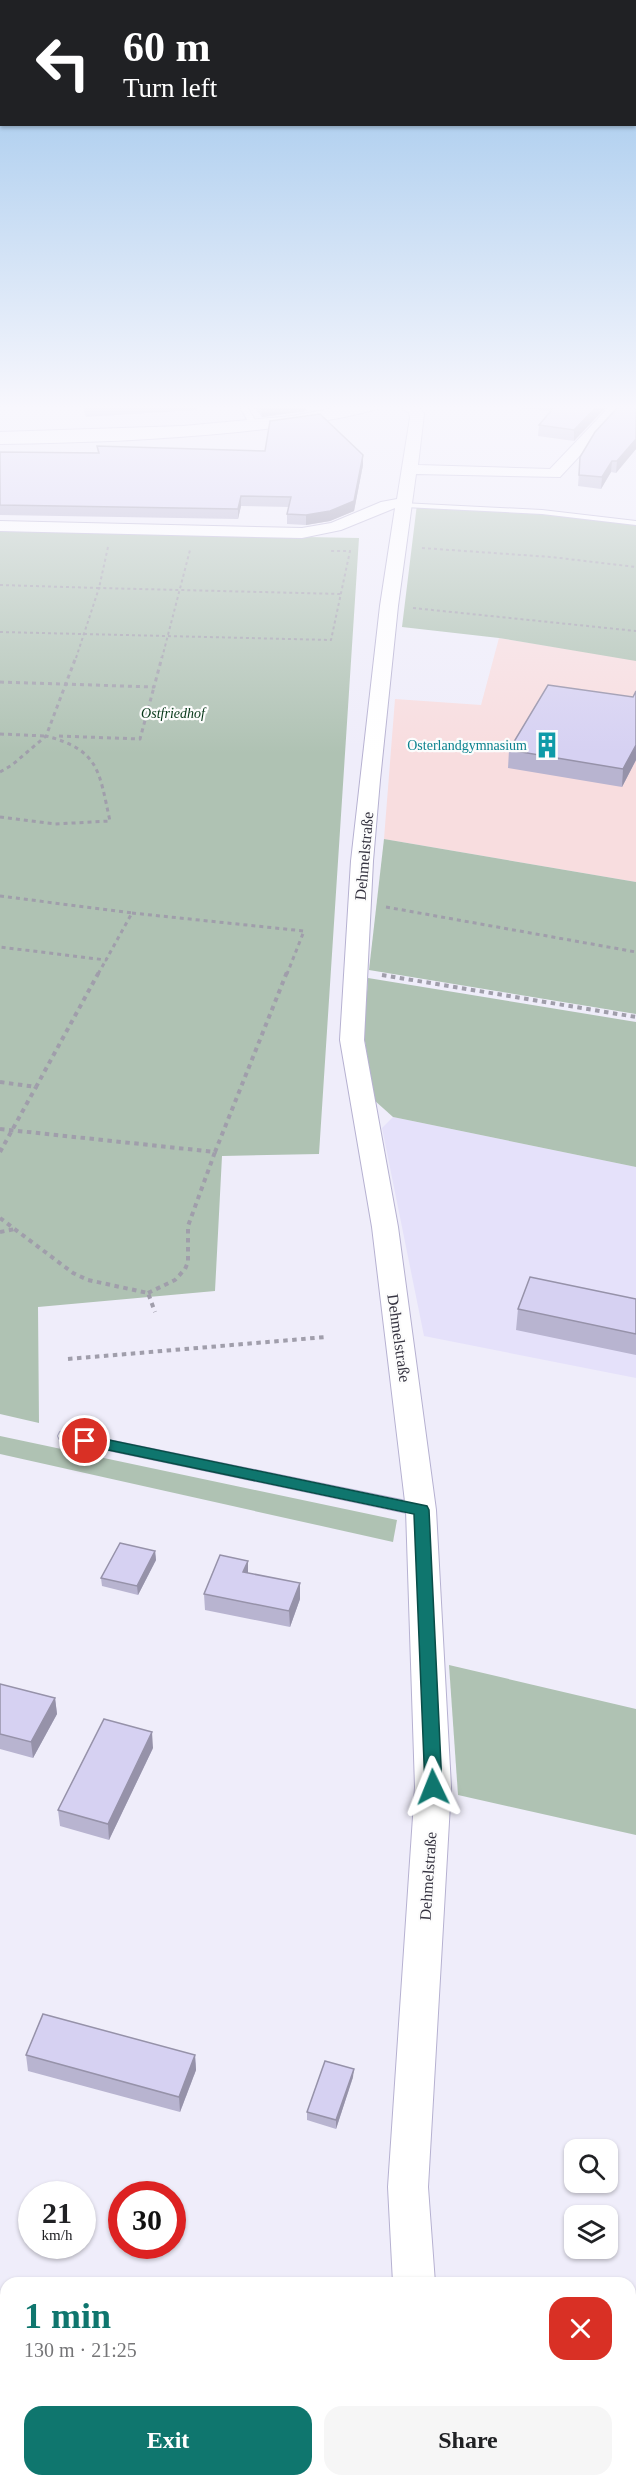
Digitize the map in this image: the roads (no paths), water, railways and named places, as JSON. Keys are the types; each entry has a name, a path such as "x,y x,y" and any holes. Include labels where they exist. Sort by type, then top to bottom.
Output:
{"street":[{"path":"0,526 302,533 335,527 349,521"},
{"name":"Dehmelstraße","path":"403,521 388,606 360,902 352,1040 384,1227 422,1510 433,1787 408,2187 414,2277"}],"lane":[{"path":"619,521 636,523"},
{"path":"65,1436 422,1510"}],"place":[{"name":"Osterlandgymnasium","path":"547,745"}],"park label":[{"name":"Ostfriedhof","path":"173,713"}]}
